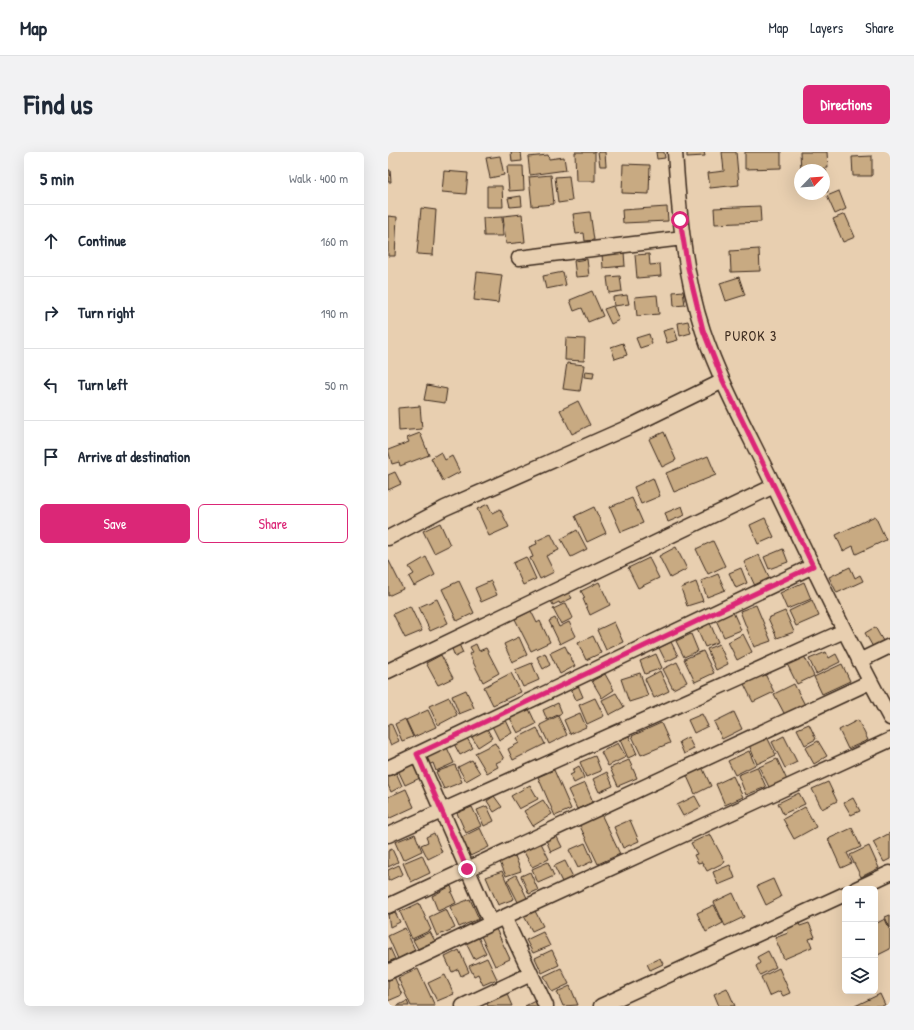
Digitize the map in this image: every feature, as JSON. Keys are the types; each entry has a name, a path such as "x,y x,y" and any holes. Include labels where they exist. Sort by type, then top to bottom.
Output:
{"street":[{"path":"676,152 680,220 703,330 723,381 844,631 890,718"},
{"path":"519,258 683,238"},
{"path":"388,538 465,499 631,426 723,381"},
{"path":"388,671 774,486"},
{"path":"388,768 813,566"},
{"path":"388,835 844,631"},
{"path":"860,661 890,646"},
{"path":"388,906 870,682"},
{"path":"388,972 491,923 890,740"},
{"path":"417,754 491,923"},
{"path":"862,886 890,872"},
{"path":"601,1006 842,895"},
{"path":"504,917 546,1006"},
{"path":"463,1006 531,974"}],"building":[{"path":"511,152 521,152 522,161 512,162"},
{"path":"575,152 595,152 595,181 576,181"},
{"path":"598,152 605,152 606,166 600,166"},
{"path":"656,152 664,152 665,158 657,159"},
{"path":"687,152 704,152 705,156 687,157"},
{"path":"722,152 736,152 739,185 710,188 708,173 724,171"},
{"path":"745,152 781,152 781,168 745,169"},
{"path":"800,152 827,152 828,164 801,164"},
{"path":"548,155 549,159 564,157 566,170 530,175 528,157"},
{"path":"500,156 504,175 490,178 486,158"},
{"path":"872,156 872,176 853,176 852,157"},
{"path":"623,164 650,165 649,194 622,193"},
{"path":"507,166 523,166 524,190 509,191"},
{"path":"388,170 390,170 391,182 388,182"},
{"path":"444,171 468,173 466,194 442,192"},
{"path":"551,175 554,204 532,206 529,177"},
{"path":"569,176 572,201 558,203 555,177"},
{"path":"487,186 502,186 503,207 487,207"},
{"path":"839,191 846,209 835,214 829,200 830,195"},
{"path":"521,196 522,206 510,207 508,198"},
{"path":"760,206 761,222 715,224 714,208"},
{"path":"667,207 668,221 623,223 622,210"},
{"path":"421,208 436,210 433,255 417,254"},
{"path":"590,212 594,240 585,241 584,233 576,234 573,214"},
{"path":"522,214 525,242 506,244 503,216"},
{"path":"845,214 855,237 843,242 833,219"},
{"path":"388,216 397,217 395,256 388,256"},
{"path":"502,217 503,236 484,236 483,218"},
{"path":"759,249 760,271 731,272 730,251"},
{"path":"624,252 625,266 603,268 602,254"},
{"path":"649,254 650,265 660,264 661,276 637,278 635,255"},
{"path":"587,259 589,276 576,277 574,261"},
{"path":"477,272 502,275 498,303 474,300"},
{"path":"563,272 566,285 546,289 543,276"},
{"path":"620,276 622,291 609,293 607,277"},
{"path":"739,277 745,295 726,301 720,283"},
{"path":"592,291 603,316 588,322 582,308 574,311 570,300"},
{"path":"683,291 685,305 674,306 673,292"},
{"path":"627,295 629,304 614,306 613,297"},
{"path":"657,295 659,314 637,316 635,297"},
{"path":"613,306 619,320 611,324 604,309"},
{"path":"688,321 691,333 680,336 678,323"},
{"path":"674,328 678,340 667,343 663,331"},
{"path":"649,334 652,344 640,348 636,338"},
{"path":"566,338 585,339 584,361 565,360"},
{"path":"623,343 627,355 615,359 611,347"},
{"path":"567,363 584,365 580,391 563,389"},
{"path":"585,371 594,372 593,378 584,377"},
{"path":"427,385 447,389 445,403 424,400"},
{"path":"578,401 590,425 572,434 560,410"},
{"path":"420,406 422,429 399,431 398,408"},
{"path":"664,432 676,460 662,467 649,439"},
{"path":"420,433 429,455 400,466 399,462 392,464 388,450 409,442 407,438"},
{"path":"441,452 445,460 452,456 460,472 443,481 431,458"},
{"path":"708,456 716,475 674,492 666,473"},
{"path":"395,472 401,484 388,490 388,475"},
{"path":"653,478 660,496 641,504 634,487"},
{"path":"632,498 643,523 621,532 610,507"},
{"path":"488,504 492,513 500,509 509,527 489,536 477,509"},
{"path":"682,506 685,515 668,522 665,513"},
{"path":"594,507 606,533 587,542 575,516"},
{"path":"875,516 886,540 856,554 853,546 843,551 836,535"},
{"path":"765,518 774,537 758,544 750,525"},
{"path":"440,523 450,545 434,553 423,531"},
{"path":"577,530 587,549 571,557 561,539"},
{"path":"551,534 559,550 546,556 554,572 540,579 530,558 533,557 529,547 537,544 536,541"},
{"path":"713,541 725,566 708,574 696,549"},
{"path":"676,547 687,569 670,578 659,556"},
{"path":"783,549 788,562 769,569 764,557"},
{"path":"759,555 770,579 755,586 744,562"},
{"path":"426,557 435,575 414,586 409,577 414,574 409,567"},
{"path":"526,557 536,579 523,585 513,563"},
{"path":"649,558 659,578 638,588 628,568"},
{"path":"388,559 403,589 388,596"},
{"path":"850,567 855,578 860,575 863,581 837,593 829,577"},
{"path":"741,568 747,583 736,588 729,573"},
{"path":"718,574 725,590 707,597 701,581"},
{"path":"459,581 474,613 457,621 442,589"},
{"path":"491,581 497,595 481,602 475,588"},
{"path":"599,582 610,605 590,615 583,599 585,598 581,591"},
{"path":"696,582 703,601 687,606 681,588"},
{"path":"804,582 811,599 787,609 780,593"},
{"path":"567,591 572,598 560,604 559,602 553,605 550,599"},
{"path":"437,599 448,623 430,631 419,607"},
{"path":"812,600 819,616 796,626 789,611"},
{"path":"566,603 573,618 561,624 553,609"},
{"path":"756,605 771,641 754,647 740,611"},
{"path":"410,606 422,631 405,638 393,614"},
{"path":"531,611 537,623 540,621 550,642 531,651 515,619"},
{"path":"785,611 794,632 777,638 768,618"},
{"path":"733,612 741,630 724,637 716,620"},
{"path":"555,618 559,627 569,622 576,636 560,644 549,621"},
{"path":"614,622 623,642 606,650 597,630"},
{"path":"710,623 718,642 705,647 697,629"},
{"path":"875,627 883,641 873,647 865,633"},
{"path":"691,634 698,651 684,657 676,641"},
{"path":"743,634 752,652 737,660 728,642"},
{"path":"593,636 601,653 586,660 578,643"},
{"path":"519,637 527,655 512,662 504,644"},
{"path":"458,642 463,653 455,657 451,646"},
{"path":"671,642 678,656 666,662 659,648"},
{"path":"476,644 479,651 486,648 499,673 483,682 469,654 473,652 470,647"},
{"path":"719,644 728,664 716,670 707,649"},
{"path":"565,646 575,666 560,674 550,653"},
{"path":"703,651 714,673 695,682 684,659"},
{"path":"826,652 829,658 836,654 840,662 816,674 809,659"},
{"path":"545,653 550,665 543,669 537,657"},
{"path":"656,654 662,668 645,674 640,661"},
{"path":"441,655 453,678 438,685 426,663"},
{"path":"804,656 814,676 797,684 787,664"},
{"path":"677,662 687,682 673,689 663,669"},
{"path":"532,663 539,680 523,687 515,670"},
{"path":"842,664 850,681 822,694 814,677"},
{"path":"660,671 669,691 654,698 645,679"},
{"path":"764,672 774,692 753,702 742,680"},
{"path":"511,673 521,692 493,705 484,687"},
{"path":"640,673 648,696 629,702 621,679"},
{"path":"605,674 614,690 602,698 592,681"},
{"path":"577,683 583,697 576,700 570,686"},
{"path":"794,684 805,705 785,715 774,694"},
{"path":"466,690 474,708 459,714 452,696"},
{"path":"616,693 624,707 609,715 602,700"},
{"path":"449,697 457,715 438,725 429,706"},
{"path":"595,698 604,716 587,724 579,705"},
{"path":"558,703 562,713 547,720 543,710"},
{"path":"529,709 536,724 518,733 510,718"},
{"path":"428,710 436,727 414,737 406,720"},
{"path":"734,712 742,729 722,739 714,722"},
{"path":"580,713 586,727 570,734 564,720"},
{"path":"702,714 708,726 694,733 688,720"},
{"path":"558,716 567,735 549,744 540,725"},
{"path":"505,718 512,733 499,740 491,724"},
{"path":"405,719 413,737 402,741 395,724"},
{"path":"858,720 868,740 848,749 839,730"},
{"path":"391,723 399,741 391,745 388,739 388,725"},
{"path":"661,723 670,743 641,755 632,736"},
{"path":"809,724 816,739 805,745 797,729"},
{"path":"485,725 492,738 478,747 470,734"},
{"path":"537,728 545,744 513,760 508,749 519,743 517,738"},
{"path":"465,735 473,748 460,755 453,742"},
{"path":"629,736 637,754 628,758 620,740"},
{"path":"784,736 797,762 785,768 772,742"},
{"path":"688,737 694,749 684,754 679,742"},
{"path":"767,737 776,755 757,764 749,745"},
{"path":"818,741 827,756 814,764 805,748"},
{"path":"445,743 454,763 436,771 433,763 426,766 421,754"},
{"path":"495,743 504,759 496,763 498,767 487,773 475,753"},
{"path":"618,743 626,757 608,766 601,752"},
{"path":"749,751 755,765 735,775 728,761"},
{"path":"595,756 601,771 586,777 580,762"},
{"path":"777,759 787,780 770,789 759,767"},
{"path":"472,760 480,773 466,781 458,767"},
{"path":"629,760 637,778 618,786 610,768"},
{"path":"413,761 420,778 405,785 397,768"},
{"path":"455,765 462,782 444,789 436,772"},
{"path":"579,766 584,778 574,783 570,775 574,773 572,770"},
{"path":"702,767 711,786 695,794 686,774"},
{"path":"757,767 766,787 746,795 738,775"},
{"path":"395,770 402,786 391,792 388,785 388,773"},
{"path":"554,770 571,809 555,816 538,777"},
{"path":"607,772 613,786 599,792 593,779"},
{"path":"733,776 743,797 725,805 716,784"},
{"path":"828,782 837,801 822,809 812,789"},
{"path":"585,783 593,802 577,809 568,790"},
{"path":"530,785 538,799 519,809 511,796"},
{"path":"406,789 414,807 388,819 388,797"},
{"path":"799,793 805,804 783,814 778,803"},
{"path":"494,796 502,807 494,812 487,801"},
{"path":"695,796 701,807 683,816 677,805"},
{"path":"853,798 860,811 851,815 844,803"},
{"path":"543,800 552,814 533,826 524,811"},
{"path":"487,806 494,821 484,826 477,810"},
{"path":"472,807 481,826 466,833 457,813"},
{"path":"805,807 816,827 794,839 783,819"},
{"path":"601,814 620,854 598,864 579,824"},
{"path":"630,820 639,841 623,848 614,827"},
{"path":"480,828 489,847 466,858 458,839"},
{"path":"852,828 861,847 847,853 852,863 841,868 828,839"},
{"path":"434,833 442,852 428,859 421,845 428,842 426,837"},
{"path":"890,833 890,859 884,862 873,842"},
{"path":"415,834 422,851 403,860 395,842"},
{"path":"710,834 725,862 707,871 702,862 698,863 694,855 697,854 691,843"},
{"path":"556,835 562,847 551,852 546,840"},
{"path":"540,841 549,859 532,867 523,850"},
{"path":"585,843 593,861 578,868 569,850"},
{"path":"869,846 879,868 861,877 850,855"},
{"path":"392,849 398,862 388,867 388,851"},
{"path":"422,855 430,873 411,882 403,863"},
{"path":"515,856 521,871 506,876 500,862"},
{"path":"565,861 573,877 562,882 554,866"},
{"path":"548,862 554,876 538,883 532,869"},
{"path":"399,865 403,874 388,881 388,870"},
{"path":"730,865 735,878 718,885 713,872"},
{"path":"502,871 514,899 498,905 486,877"},
{"path":"530,872 538,890 529,894 521,876"},
{"path":"516,875 529,902 520,906 507,880"},
{"path":"773,879 781,897 766,905 757,886"},
{"path":"451,886 453,892 451,892 456,903 438,911 432,896"},
{"path":"733,893 744,917 725,926 714,902"},
{"path":"470,899 479,919 459,927 450,907"},
{"path":"419,903 431,930 412,939 400,912"},
{"path":"714,905 723,923 706,932 697,913"},
{"path":"446,909 455,928 437,936 429,917"},
{"path":"535,911 543,926 532,931 524,916"},
{"path":"395,912 400,922 390,927 388,915"},
{"path":"890,915 890,928 885,917"},
{"path":"885,919 890,930 890,949 878,955 878,922"},
{"path":"798,921 800,926 809,923 815,937 809,939 812,947 784,959 775,938 788,933 786,926"},
{"path":"405,928 415,950 398,959 388,936"},
{"path":"496,929 510,959 495,966 481,936"},
{"path":"430,932 435,941 418,949 413,940"},
{"path":"543,932 550,946 533,953 526,940"},
{"path":"478,937 486,953 474,959 466,943"},
{"path":"390,948 395,959 388,962 388,949"},
{"path":"459,950 469,972 461,976 458,969 452,972 445,957"},
{"path":"552,950 559,965 542,973 535,958"},
{"path":"768,951 776,967 760,975 756,966 760,963 757,957"},
{"path":"487,958 497,979 483,985 478,974 474,976 469,966"},
{"path":"660,958 663,964 650,970 647,964"},
{"path":"561,968 569,984 552,992 544,976"},
{"path":"779,968 790,993 783,996 780,991 769,996 761,977"},
{"path":"418,969 435,1006 411,1006 398,978"},
{"path":"393,974 402,995 388,1001 388,977"},
{"path":"445,975 454,994 437,1001 428,983"},
{"path":"570,986 578,1005 563,1006 557,992"},
{"path":"727,988 735,1006 719,1006 714,994"},
{"path":"506,992 512,1006 488,1006 486,1002"},
{"path":"880,994 885,1005 883,1006 855,1006"},
{"path":"537,1000 540,1006 525,1006"},
{"path":"407,1001 409,1006 397,1006"}],"district":[{"name":"PUROK 3","path":"751,335"}],"route":[{"path":"467,869 417,754 813,566 723,381 703,330 688,268 680,220"}]}
